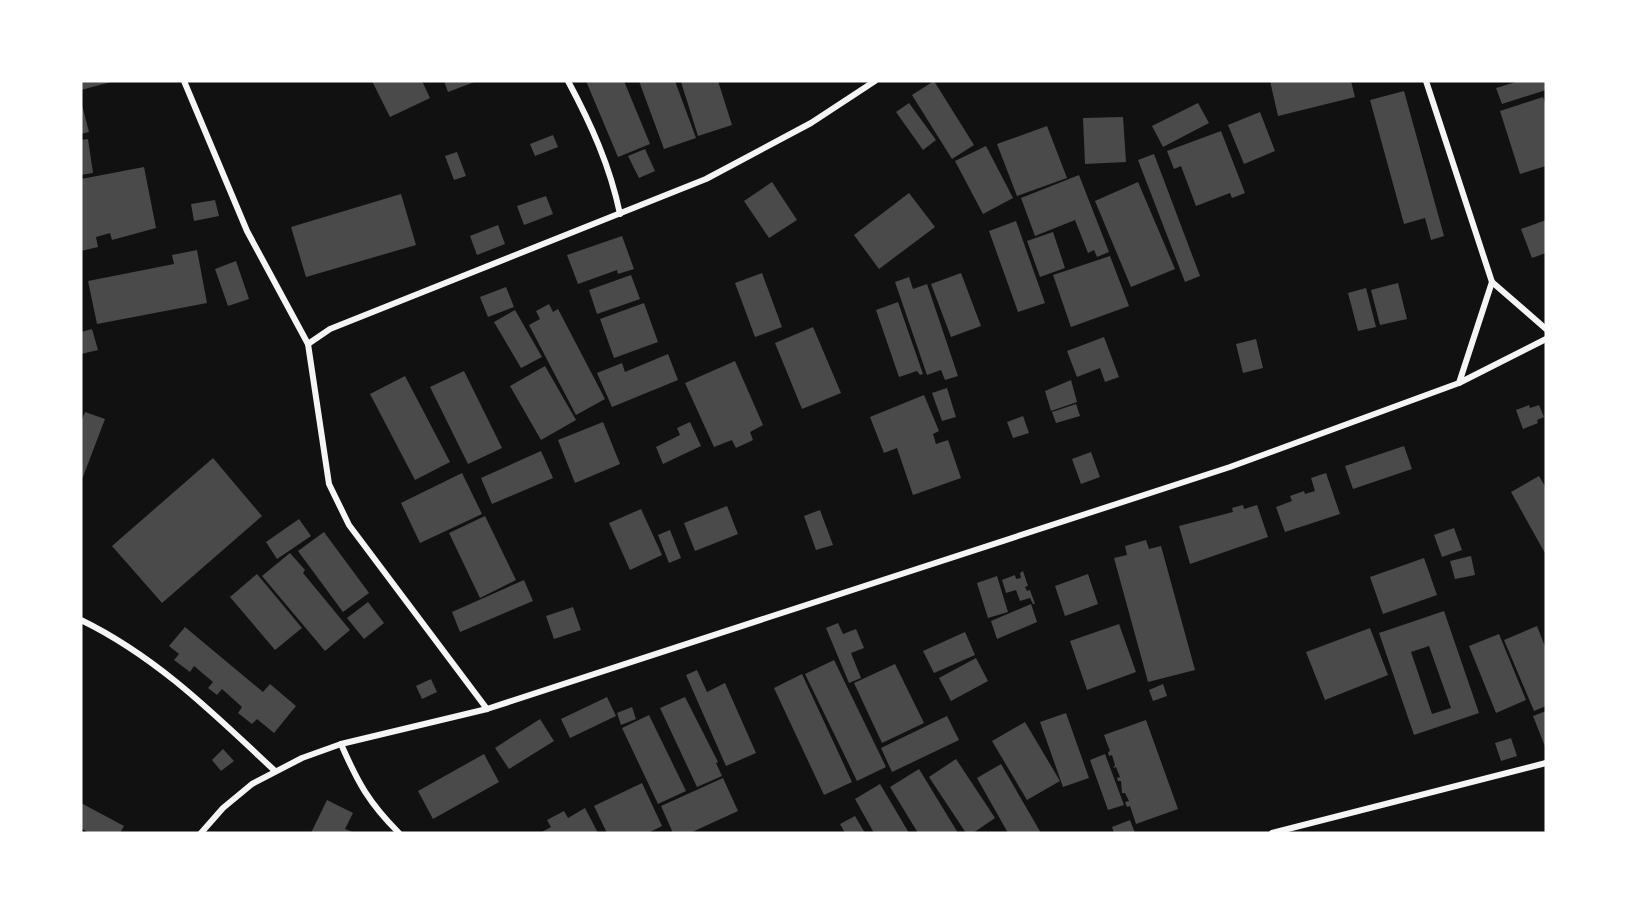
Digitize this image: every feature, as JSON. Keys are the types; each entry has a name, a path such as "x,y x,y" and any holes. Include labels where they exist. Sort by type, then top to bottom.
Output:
{"street":[{"path":"184,81 247,231 308,344 329,484 349,525 487,709"},
{"path":"568,81 602,148 611,174 620,214"},
{"path":"308,344 330,329 706,178 811,123 875,81"},
{"path":"1426,81 1492,282 1546,329"},
{"path":"1459,383 1492,282"},
{"path":"201,833 223,808 252,784 302,758 341,744 487,709 1230,467 1459,383 1546,339"},
{"path":"81,620 118,639 156,664 275,771"},
{"path":"341,744 357,781 373,807 399,833"},
{"path":"1272,833 1546,763"}],"building":[{"path":"81,81 111,81 111,82 81,90"},
{"path":"372,81 422,81 430,98 390,117"},
{"path":"444,81 477,81 448,92"},
{"path":"586,81 624,81 650,144 618,157"},
{"path":"639,81 675,81 696,138 664,149"},
{"path":"718,81 732,125 698,136 681,82"},
{"path":"934,81 974,145 952,159 912,95"},
{"path":"1270,81 1351,81 1355,97 1278,116"},
{"path":"1519,81 1546,81 1546,90 1502,104 1496,88"},
{"path":"1404,91 1444,236 1431,240 1425,218 1404,224 1370,100"},
{"path":"1543,97 1546,105 1546,166 1520,174 1500,111"},
{"path":"81,101 89,132 81,134"},
{"path":"909,103 936,140 923,150 896,112"},
{"path":"1198,103 1209,123 1163,147 1152,126"},
{"path":"1260,112 1275,151 1244,164 1228,125"},
{"path":"1123,117 1126,162 1085,164 1083,118"},
{"path":"1047,126 1067,178 1017,196 997,144"},
{"path":"1221,131 1245,193 1232,198 1230,193 1196,206 1181,166 1174,169 1167,151"},
{"path":"553,135 558,147 535,156 530,144"},
{"path":"88,139 93,173 81,175 81,140"},
{"path":"986,146 1013,198 983,214 955,161"},
{"path":"645,149 655,171 639,178 628,156"},
{"path":"457,152 466,176 454,180 445,156"},
{"path":"1154,154 1200,276 1185,282 1138,160"},
{"path":"144,167 156,228 112,240 110,233 96,237 98,247 81,251 81,179"},
{"path":"1079,175 1109,252 1097,257 1094,250 1088,253 1075,220 1035,236 1021,198"},
{"path":"772,182 797,220 769,238 744,201"},
{"path":"1138,182 1175,269 1131,287 1095,201"},
{"path":"909,193 935,227 879,269 854,235"},
{"path":"401,194 416,245 306,277 291,227"},
{"path":"546,196 553,214 524,225 517,206"},
{"path":"215,200 219,216 194,221 191,204"},
{"path":"1546,220 1546,253 1532,258 1521,229"},
{"path":"1016,221 1045,303 1018,312 989,231"},
{"path":"498,225 505,244 477,255 470,236"},
{"path":"1053,232 1065,268 1040,277 1027,241"},
{"path":"622,236 634,269 618,274 617,270 578,284 567,255"},
{"path":"197,250 207,303 97,324 88,281 174,264 172,255"},
{"path":"1110,256 1129,306 1071,327 1053,275"},
{"path":"236,261 249,299 228,306 215,269"},
{"path":"762,273 782,327 755,337 735,283"},
{"path":"961,273 981,326 951,337 931,284"},
{"path":"631,275 640,299 597,314 589,290"},
{"path":"909,277 913,289 927,284 958,376 945,380 941,370 927,375 895,282"},
{"path":"1398,283 1407,319 1380,325 1371,290"},
{"path":"506,287 514,307 488,317 480,297"},
{"path":"1366,288 1376,327 1358,331 1348,293"},
{"path":"898,302 923,374 920,375 917,371 899,377 876,310"},
{"path":"644,303 658,342 614,358 600,319"},
{"path":"549,304 553,312 558,309 605,399 576,415 529,325 540,319 536,311"},
{"path":"515,310 542,357 521,368 494,322"},
{"path":"813,327 841,393 802,409 775,343"},
{"path":"92,329 98,350 81,354 81,332"},
{"path":"1104,337 1119,377 1105,382 1100,368 1077,377 1067,351"},
{"path":"1256,339 1263,368 1243,373 1236,344"},
{"path":"668,354 678,380 612,407 597,373 622,363 625,372"},
{"path":"735,361 763,425 750,432 753,440 736,448 732,440 714,447 685,383"},
{"path":"545,366 576,420 541,440 510,386"},
{"path":"464,371 502,448 468,464 430,387"},
{"path":"405,376 450,462 415,480 370,394"},
{"path":"1071,380 1077,402 1051,411 1045,391"},
{"path":"947,388 956,417 942,421 932,393"},
{"path":"924,395 939,431 933,434 936,444 948,440 961,478 913,495 897,448 884,453 870,417"},
{"path":"1076,404 1080,416 1056,423 1052,412"},
{"path":"1529,405 1530,408 1539,405 1544,417 1537,420 1538,423 1523,429 1516,410"},
{"path":"85,412 105,419 81,482 81,422"},
{"path":"1023,416 1029,433 1013,438 1007,422"},
{"path":"603,422 620,464 575,483 558,440"},
{"path":"690,422 701,446 663,464 656,447 680,435 677,428"},
{"path":"1404,446 1412,469 1353,489 1345,466"},
{"path":"541,451 553,478 492,504 481,478"},
{"path":"1091,452 1100,477 1081,484 1072,459"},
{"path":"213,458 262,516 162,603 112,546"},
{"path":"462,473 482,514 420,543 401,503"},
{"path":"1326,473 1340,514 1285,532 1276,507 1292,501 1290,496 1304,491 1305,494 1315,491 1311,478"},
{"path":"1539,476 1546,488 1546,555 1511,492"},
{"path":"1243,505 1244,509 1257,505 1268,537 1190,564 1179,526 1233,512 1232,508"},
{"path":"727,506 738,534 695,551 684,523"},
{"path":"641,509 662,555 630,570 609,523"},
{"path":"820,510 833,545 816,550 804,516"},
{"path":"485,516 516,580 480,598 449,533"},
{"path":"299,519 311,536 277,559 266,542"},
{"path":"1454,528 1462,550 1442,557 1434,535"},
{"path":"670,530 681,558 669,563 658,535"},
{"path":"324,532 369,593 343,612 298,551"},
{"path":"1146,540 1149,549 1161,546 1195,670 1148,682 1114,558 1127,555 1125,546"},
{"path":"290,553 305,570 303,573 350,630 325,651 262,576"},
{"path":"1471,556 1475,575 1455,579 1450,561"},
{"path":"1424,558 1437,595 1383,614 1370,577"},
{"path":"1023,571 1028,586 1025,587 1027,591 1030,590 1035,604 1030,598 1020,601 1016,590 1006,593 1002,580 1015,575 1016,579 1021,578 1020,573"},
{"path":"257,574 302,628 275,650 230,597"},
{"path":"1088,574 1098,604 1065,616 1055,586"},
{"path":"997,576 1008,612 988,618 977,583"},
{"path":"524,580 533,601 460,632 452,612"},
{"path":"368,602 384,623 364,639 347,618"},
{"path":"1031,604 1037,622 997,639 991,621"},
{"path":"573,607 581,630 554,639 546,616"},
{"path":"1444,611 1479,713 1414,735 1379,633","holes":["1429,646 1451,708 1432,714 1411,652"]},
{"path":"838,623 843,634 856,629 864,648 851,653 861,678 849,683 826,628"},
{"path":"1119,624 1136,672 1087,690 1070,641"},
{"path":"1537,626 1546,649 1546,706 1534,711 1504,640"},
{"path":"185,627 263,692 270,684 296,706 274,733 257,719 252,724 238,713 242,707 222,689 217,695 208,688 213,682 194,666 190,672 174,660 179,654 169,646"},
{"path":"1370,628 1388,675 1325,700 1306,652"},
{"path":"965,632 975,655 934,673 923,651"},
{"path":"1499,634 1526,700 1496,713 1469,646"},
{"path":"976,658 988,681 951,701 939,678"},
{"path":"834,660 886,767 857,781 805,674"},
{"path":"895,664 924,723 882,743 854,683"},
{"path":"697,670 707,692 725,683 756,753 726,766 686,675"},
{"path":"802,674 852,782 824,795 774,688"},
{"path":"431,679 437,692 422,699 416,686"},
{"path":"1163,684 1167,696 1153,701 1149,690"},
{"path":"607,697 616,716 570,738 561,719"},
{"path":"685,697 718,762 716,763 722,776 697,787 660,708"},
{"path":"632,707 636,719 621,725 617,713"},
{"path":"1546,711 1546,749 1533,716"},
{"path":"1066,713 1089,778 1063,787 1040,722"},
{"path":"649,715 686,791 658,804 622,728"},
{"path":"947,716 959,740 892,772 881,748"},
{"path":"540,719 554,741 509,769 495,748"},
{"path":"1146,720 1178,809 1136,824 1130,806 1127,807 1125,802 1129,801 1125,793 1122,793 1121,781 1117,778 1120,777 1116,767 1113,768 1115,765 1112,755 1109,756 1110,751 1104,735"},
{"path":"1025,722 1060,781 1027,800 992,741"},
{"path":"1511,738 1517,756 1501,761 1495,743"},
{"path":"223,749 234,761 221,771 212,760"},
{"path":"484,754 499,782 433,819 418,791"},
{"path":"1105,754 1124,805 1108,810 1090,760"},
{"path":"956,759 995,818 973,833 966,833 929,777"},
{"path":"1001,764 1041,833 1008,833 977,778"},
{"path":"919,769 958,833 918,833 890,787"},
{"path":"723,778 738,811 690,833 673,833 661,806"},
{"path":"642,783 662,826 648,833 607,833 594,806"},
{"path":"880,784 909,833 874,833 855,799"},
{"path":"327,800 353,813 345,829 355,833 311,833"},
{"path":"81,803 124,826 120,833 89,833 81,828"},
{"path":"585,808 598,833 540,833 551,827 547,820 564,811 568,818"},
{"path":"855,816 865,833 845,833 840,824"},
{"path":"1130,820 1135,833 1114,833 1112,827"}]}
